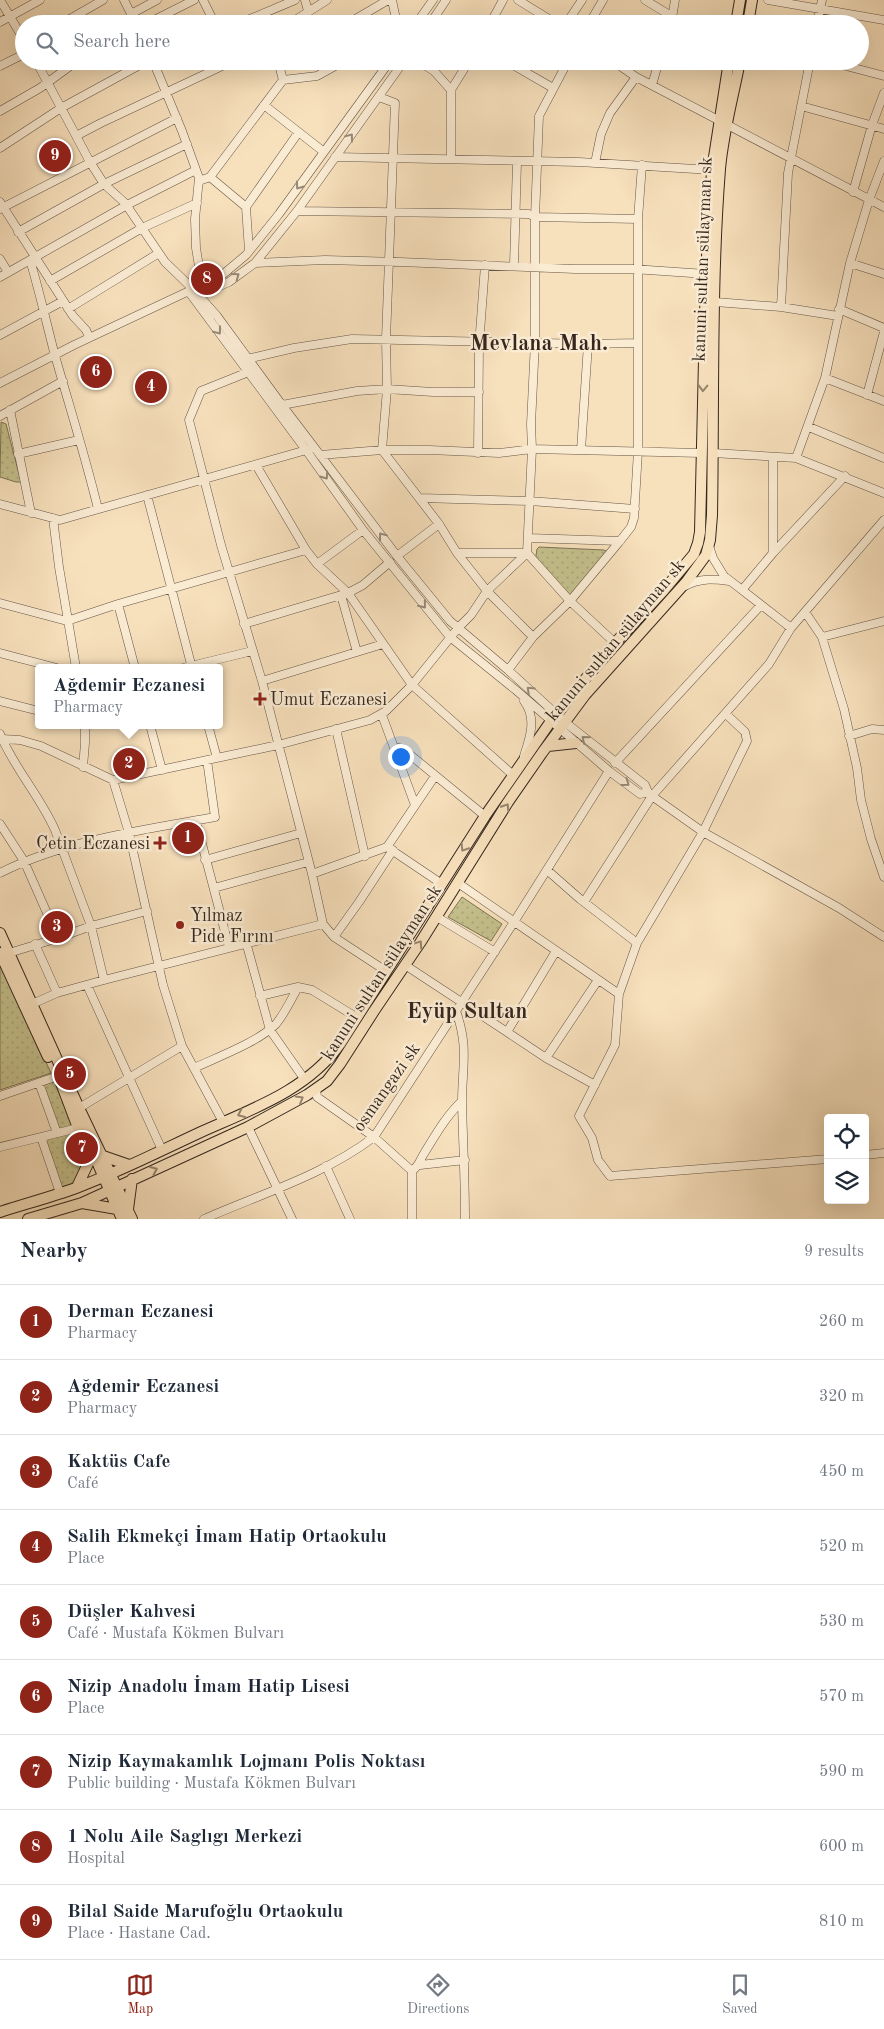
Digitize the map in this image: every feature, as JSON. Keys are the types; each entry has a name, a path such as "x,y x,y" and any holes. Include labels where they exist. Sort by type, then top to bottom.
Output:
{"main road":[{"path":"738,15 740,0"},
{"path":"750,15 752,0"},
{"path":"0,1212 60,1194 107,1175 271,1100 317,1071 333,1055 484,816 554,718 615,642 664,590 694,554 700,532 706,274 712,170 722,122 728,70"},
{"name":"kanuni sultan sülayman sk","path":"28,1219 61,1214 132,1179 248,1127 316,1089 334,1074 437,917 508,802 548,746 585,695 681,587 706,555 709,546 712,515 715,302 722,122 737,70"},
{"path":"548,746 576,744"},
{"path":"0,933 5,953 58,1076 78,1128 98,1154 129,1165"},
{"path":"5,953 32,1004 127,1216"},
{"path":"76,1188 98,1154"},
{"path":"127,1216 132,1179"},
{"path":"113,1188 117,1209"},
{"path":"82,1203 117,1209 127,1216"}],"street":[{"path":"0,0 15,25"},
{"path":"0,22 40,0"},
{"path":"77,15 103,0"},
{"path":"124,0 131,14 157,0"},
{"path":"164,15 194,0"},
{"path":"204,0 211,15"},
{"path":"260,15 296,0"},
{"path":"305,0 308,11"},
{"path":"302,15 327,0"},
{"path":"363,15 390,0 395,15"},
{"path":"422,15 433,0"},
{"path":"436,15 446,0"},
{"path":"495,15 504,0"},
{"path":"518,0 542,15"},
{"path":"572,15 582,0"},
{"path":"594,15 603,0"},
{"path":"645,0 664,15"},
{"path":"673,15 675,0"},
{"path":"768,0 852,15"},
{"path":"819,15 822,0"},
{"path":"869,18 884,20"},
{"path":"0,66 15,58"},
{"path":"40,70 104,184 127,205 165,262 217,316 248,359 252,371 282,405 363,530 450,638 554,718"},
{"path":"0,111 64,70"},
{"path":"0,148 61,108 131,70"},
{"path":"157,70 187,144 199,181 196,248 202,285"},
{"path":"76,136 214,70"},
{"path":"199,181 210,177 264,105 282,80 280,70"},
{"path":"282,80 317,76 328,70"},
{"path":"193,293 202,285 221,276 249,251 279,214 383,70"},
{"path":"0,383 89,338 193,293 229,282 254,263 297,211 398,70"},
{"path":"432,70 451,90"},
{"path":"451,159 451,90 463,70"},
{"path":"522,70 553,88"},
{"path":"1,736 41,746 113,780 278,745 370,720 382,715 412,685 458,628 471,615 487,591 527,552 535,342 535,216 539,116 563,70"},
{"path":"627,70 884,207"},
{"path":"652,84 656,70"},
{"path":"781,307 788,173 808,70"},
{"path":"861,70 884,76"},
{"path":"594,163 601,134 610,113 636,76"},
{"path":"853,192 872,126 884,93"},
{"path":"378,97 395,103 386,339 388,389 382,450 439,524 487,591 533,637"},
{"path":"264,105 324,152"},
{"path":"801,106 884,129"},
{"path":"89,338 32,258 1,206 176,118"},
{"path":"249,251 246,207 298,133"},
{"path":"18,232 104,184 187,144"},
{"path":"335,158 594,163 712,170"},
{"path":"514,265 517,162"},
{"path":"796,458 809,427 825,378 850,262 869,200 884,162"},
{"path":"508,670 533,637 570,601 631,527 635,509 638,451 637,270 642,165"},
{"path":"0,277 127,205 196,170"},
{"path":"210,177 246,207"},
{"path":"50,281 142,228 197,203"},
{"path":"297,211 529,214 535,216 638,219"},
{"path":"68,309 159,253"},
{"path":"32,258 43,310 98,509"},
{"path":"0,259 8,272"},
{"path":"254,263 325,260 514,265 706,274"},
{"path":"850,262 884,274"},
{"path":"478,453 480,341 485,264"},
{"path":"193,293 310,448 320,455 397,556 450,621 508,670 563,727 576,744 640,794 650,794"},
{"path":"0,335 43,310 63,301"},
{"path":"715,302 838,313 884,328"},
{"path":"868,395 884,332"},
{"path":"248,359 294,348 352,339 588,344 637,343"},
{"path":"581,450 588,344"},
{"path":"252,371 201,391 189,420 229,572 262,681 312,874 323,924 334,937 386,971"},
{"path":"825,378 884,401"},
{"path":"0,416 63,381"},
{"path":"282,405 357,391 388,389 479,392"},
{"path":"10,410 31,512"},
{"path":"809,427 884,458"},
{"path":"18,454 80,440"},
{"path":"0,504 60,520 310,448"},
{"path":"320,455 382,450 500,453 532,449 701,453"},
{"path":"713,453 796,458 884,493"},
{"path":"774,458 774,553"},
{"path":"256,465 306,550 344,594 412,685 513,775"},
{"path":"742,590 845,476"},
{"path":"146,495 191,664"},
{"path":"419,498 530,501 635,509"},
{"path":"53,518 67,621 75,664"},
{"path":"584,902 650,794 726,714 769,664 791,628 884,520"},
{"path":"397,556 439,524"},
{"path":"318,564 363,530"},
{"path":"528,538 620,541"},
{"path":"709,546 719,569 731,582 791,628"},
{"path":"0,603 67,621 118,604 306,550"},
{"path":"458,553 527,552 570,601 615,642"},
{"path":"244,624 344,594 363,585 390,562"},
{"path":"681,587 709,578 731,582"},
{"path":"344,594 357,652"},
{"path":"118,604 134,664"},
{"path":"615,763 761,605"},
{"path":"805,612 822,637 844,709 865,816 884,877"},
{"path":"822,637 884,621"},
{"path":"262,681 383,644"},
{"path":"200,664 252,651"},
{"path":"0,653 42,664"},
{"path":"517,691 528,706 531,722 530,736 522,763"},
{"path":"0,701 35,709"},
{"path":"726,714 746,732 747,741 703,832 637,943 619,994 615,1045 579,1116 592,1138 598,1160 610,1176 824,1159"},
{"path":"382,715 415,805"},
{"path":"563,727 645,785 650,794 703,832 839,908 884,937"},
{"path":"83,767 84,729"},
{"path":"151,729 162,770"},
{"path":"209,729 217,758"},
{"path":"336,729 366,856"},
{"path":"849,736 872,729 884,730"},
{"path":"1,736 19,770 48,816 62,849 91,926 104,980"},
{"path":"394,747 404,749 484,816"},
{"path":"0,873 24,860 62,849 129,833 215,817 207,760"},
{"name":"osmangazi sk","path":"204,1219 278,1189 326,1166 354,1152 374,1137 495,952 609,771"},
{"path":"334,937 359,902 415,805 435,776"},
{"path":"113,780 129,833 158,965 182,1046 223,1122"},
{"path":"196,821 229,947"},
{"path":"0,824 24,860 58,938"},
{"path":"205,860 300,833"},
{"path":"312,874 390,848"},
{"path":"390,848 442,884"},
{"path":"214,888 308,862"},
{"path":"547,870 584,902 637,943"},
{"path":"458,883 619,994"},
{"path":"5,953 147,911"},
{"path":"437,917 495,952"},
{"path":"32,1004 57,993 158,965 323,924"},
{"path":"246,942 270,1030 305,1080"},
{"path":"35,944 57,993"},
{"path":"507,1032 556,951"},
{"path":"405,965 546,1058 595,1085"},
{"path":"546,1058 598,980"},
{"path":"87,985 162,1150"},
{"path":"260,996 298,988 312,990 356,1017"},
{"path":"194,1068 270,1030 282,1015 298,988"},
{"path":"456,1011 463,1031 465,1050 462,1100 465,1219"},
{"path":"79,1108 182,1046"},
{"path":"0,1096 58,1076"},
{"path":"39,1083 58,1133"},
{"path":"316,1089 317,1097 374,1137 412,1171 412,1219"},
{"path":"412,1171 420,1164 423,1154 462,1100"},
{"path":"248,1127 292,1219"},
{"path":"0,1147 78,1128"},
{"path":"41,1137 60,1194"},
{"path":"869,1155 884,1153"},
{"path":"420,1164 465,1160"},
{"path":"326,1166 350,1219"},
{"path":"224,1210 229,1219"}],"shaded area":[{"path":"1,422 6,424 21,482 0,477"},
{"path":"539,547 604,550 608,552 571,597 535,562"},
{"path":"462,897 502,924 491,941 448,917"},
{"path":"0,963 51,1073 0,1090"},
{"path":"58,1076 91,1148 77,1187 60,1193 41,1137 57,1133 39,1083"}],"place":[{"name":"Bilal Saide Marufoğlu Ortaokulu","path":"55,156"},
{"name":"1 Nolu Aile Saglıgı Merkezi","path":"207,279"},
{"name":"Nizip Anadolu İmam Hatip Lisesi","path":"96,372"},
{"name":"Salih Ekmekçi İmam Hatip Ortaokulu","path":"151,387"},
{"name":"Umut Eczanesi","path":"260,699"},
{"name":"Ağdemir Eczanesi","path":"129,764"},
{"name":"Derman Eczanesi","path":"188,838"},
{"name":"Çetin Eczanesi","path":"160,843"},
{"name":"Yılmaz Pide Fırını","path":"180,925"},
{"name":"Kaktüs Cafe","path":"57,927"},
{"name":"Düşler Kahvesi","path":"70,1074"},
{"name":"Nizip Kaymakamlık Lojmanı Polis Noktası","path":"82,1148"}],"district":[{"name":"Mevlana Mah.","path":"539,342"},
{"name":"Eyüp Sultan","path":"467,1010"}]}
